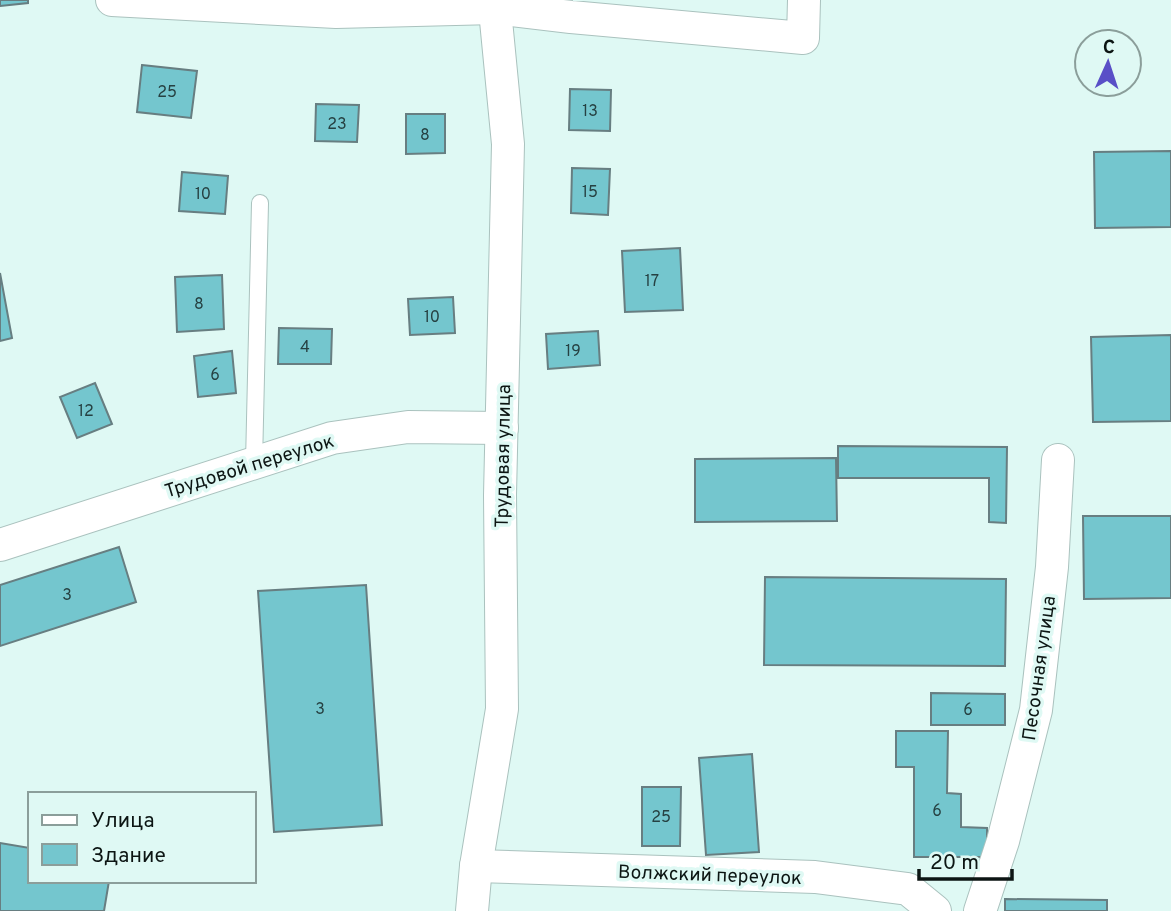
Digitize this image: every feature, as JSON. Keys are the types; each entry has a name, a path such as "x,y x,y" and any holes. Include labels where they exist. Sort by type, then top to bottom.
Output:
{"street":[{"path":"112,0 336,12 495,4 572,17 803,38 804,0"},
{"name":"Трудовая улица","path":"472,911 476,866 502,709 500,495 508,144 495,4"},
{"name":"Трудовой переулок","path":"1,540 332,438 408,427 502,428"},
{"name":"Песочная улица","path":"980,911 1003,841 1036,710 1052,567 1058,460"},
{"name":"Волжский переулок","path":"476,866 815,877 908,889 935,911"}],"lane":[{"path":"254,463 260,203"}],"building":[{"path":"0,0 28,0 28,3 0,6"},
{"path":"142,65 197,71 191,118 137,112"},
{"path":"570,89 611,90 610,131 569,130"},
{"path":"316,104 359,105 357,142 315,141"},
{"path":"406,114 445,114 445,153 406,154"},
{"path":"1171,151 1171,227 1095,228 1094,152"},
{"path":"572,168 610,169 608,215 571,213"},
{"path":"182,172 228,176 225,214 179,211"},
{"path":"680,248 683,310 625,312 622,251"},
{"path":"0,273 12,338 0,341"},
{"path":"222,275 224,329 177,332 175,277"},
{"path":"453,297 455,333 410,335 408,299"},
{"path":"279,328 332,329 331,364 278,364"},
{"path":"598,331 600,365 548,369 546,334"},
{"path":"1171,335 1171,421 1093,422 1091,337"},
{"path":"232,351 236,393 198,397 194,356"},
{"path":"95,383 112,424 77,438 60,397"},
{"path":"838,446 1007,447 1006,523 989,522 989,478 838,478"},
{"path":"836,458 837,521 695,522 695,459"},
{"path":"1083,516 1171,516 1171,598 1084,599"},
{"path":"119,547 136,602 0,646 0,585"},
{"path":"765,577 1006,579 1005,666 764,665"},
{"path":"366,585 382,825 274,832 258,591"},
{"path":"931,693 1005,694 1005,725 931,725"},
{"path":"896,731 948,731 947,793 961,794 961,827 987,828 987,857 914,857 914,767 896,767"},
{"path":"752,754 759,852 706,855 699,758"},
{"path":"642,787 681,787 680,846 642,846"},
{"path":"0,843 28,848 28,883 109,883 104,911 0,911"},
{"path":"1005,899 1107,900 1107,911 1005,911"}]}
